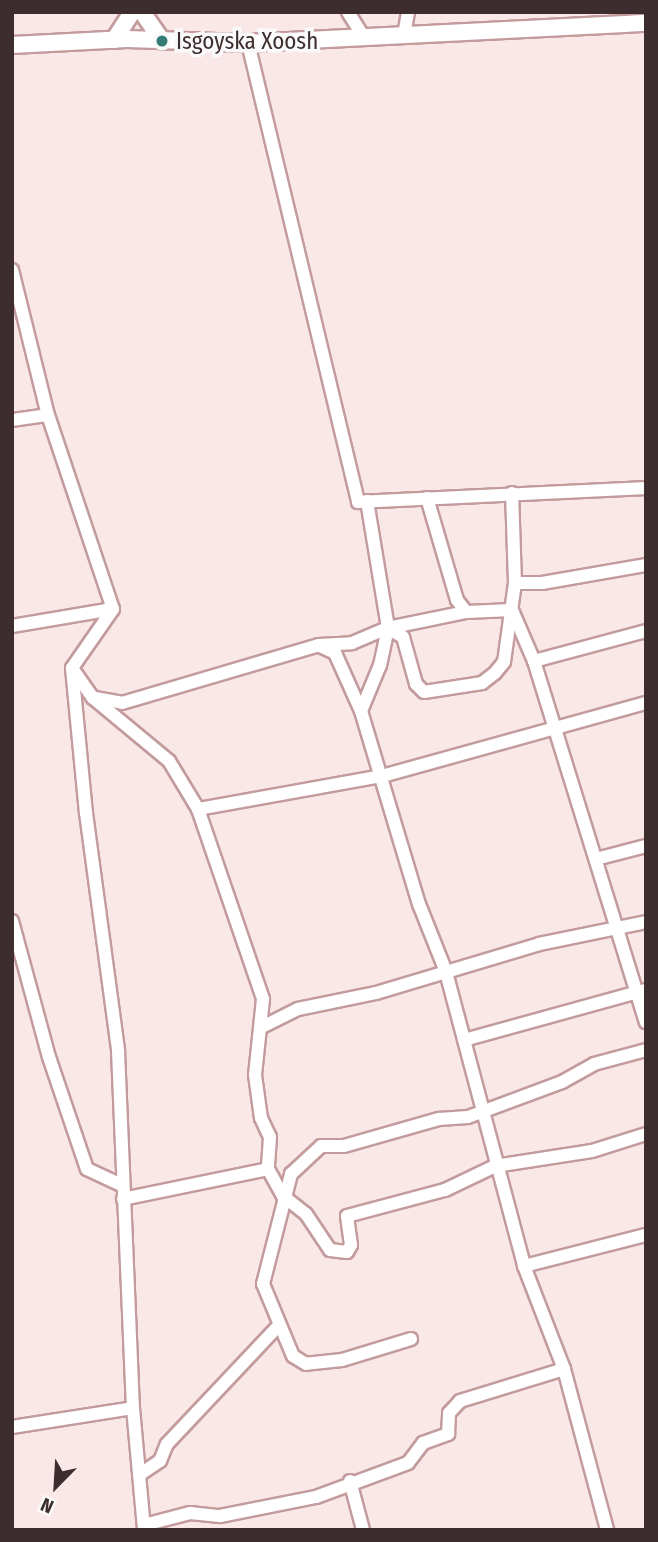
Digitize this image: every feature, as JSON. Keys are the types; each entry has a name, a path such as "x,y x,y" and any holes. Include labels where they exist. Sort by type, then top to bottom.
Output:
{"main road":[{"path":"114,40 132,12"},
{"path":"142,12 162,41"},
{"path":"12,45 114,40 248,43 362,34 646,23"}],"street":[{"path":"348,12 362,34"},
{"path":"404,34 408,12"},
{"path":"248,43 354,496 358,502 646,488"},
{"path":"12,270 48,415 113,609"},
{"path":"12,420 48,415"},
{"path":"388,628 403,637 416,684 424,692 482,683 495,673 504,662 516,583 512,493"},
{"path":"427,498 450,585 466,612"},
{"path":"361,711 380,665 388,628 367,502"},
{"path":"516,583 542,583 646,565"},
{"path":"12,626 113,609"},
{"path":"113,609 72,668 86,813 118,1051 133,1408 144,1527 190,1513 220,1516 316,1497 351,1481 408,1463 423,1443 448,1434 449,1413 460,1401 564,1369"},
{"path":"93,698 122,703 319,645 352,643 388,628 466,612 512,610"},
{"path":"512,610 534,661 615,928 641,991 646,1021"},
{"path":"534,661 646,631"},
{"path":"319,645 335,653 361,711 419,904 446,972 495,1166 524,1266 564,1369 607,1530"},
{"path":"72,668 93,698 169,761 198,809 263,999 256,1075 261,1118 270,1137 268,1169 283,1196 306,1214 330,1250 347,1252 354,1238 345,1225 347,1216 445,1190 495,1166 592,1152 646,1134"},
{"path":"198,809 382,776 646,703"},
{"path":"596,859 646,846"},
{"path":"12,920 50,1057 87,1169 122,1185"},
{"path":"260,1028 298,1009 376,993 539,944 646,922"},
{"path":"464,1040 641,991"},
{"path":"411,1339 342,1360 306,1364 293,1356 263,1284 288,1178 321,1146 344,1146 481,1111 562,1082 594,1065 646,1049"},
{"path":"123,1199 268,1169"},
{"path":"524,1266 646,1235"},
{"path":"139,1475 160,1461 167,1444 279,1325"},
{"path":"12,1427 133,1408"},
{"path":"351,1481 363,1530"}],"place":[{"name":"Isgoyska Xoosh","path":"162,41"}]}
